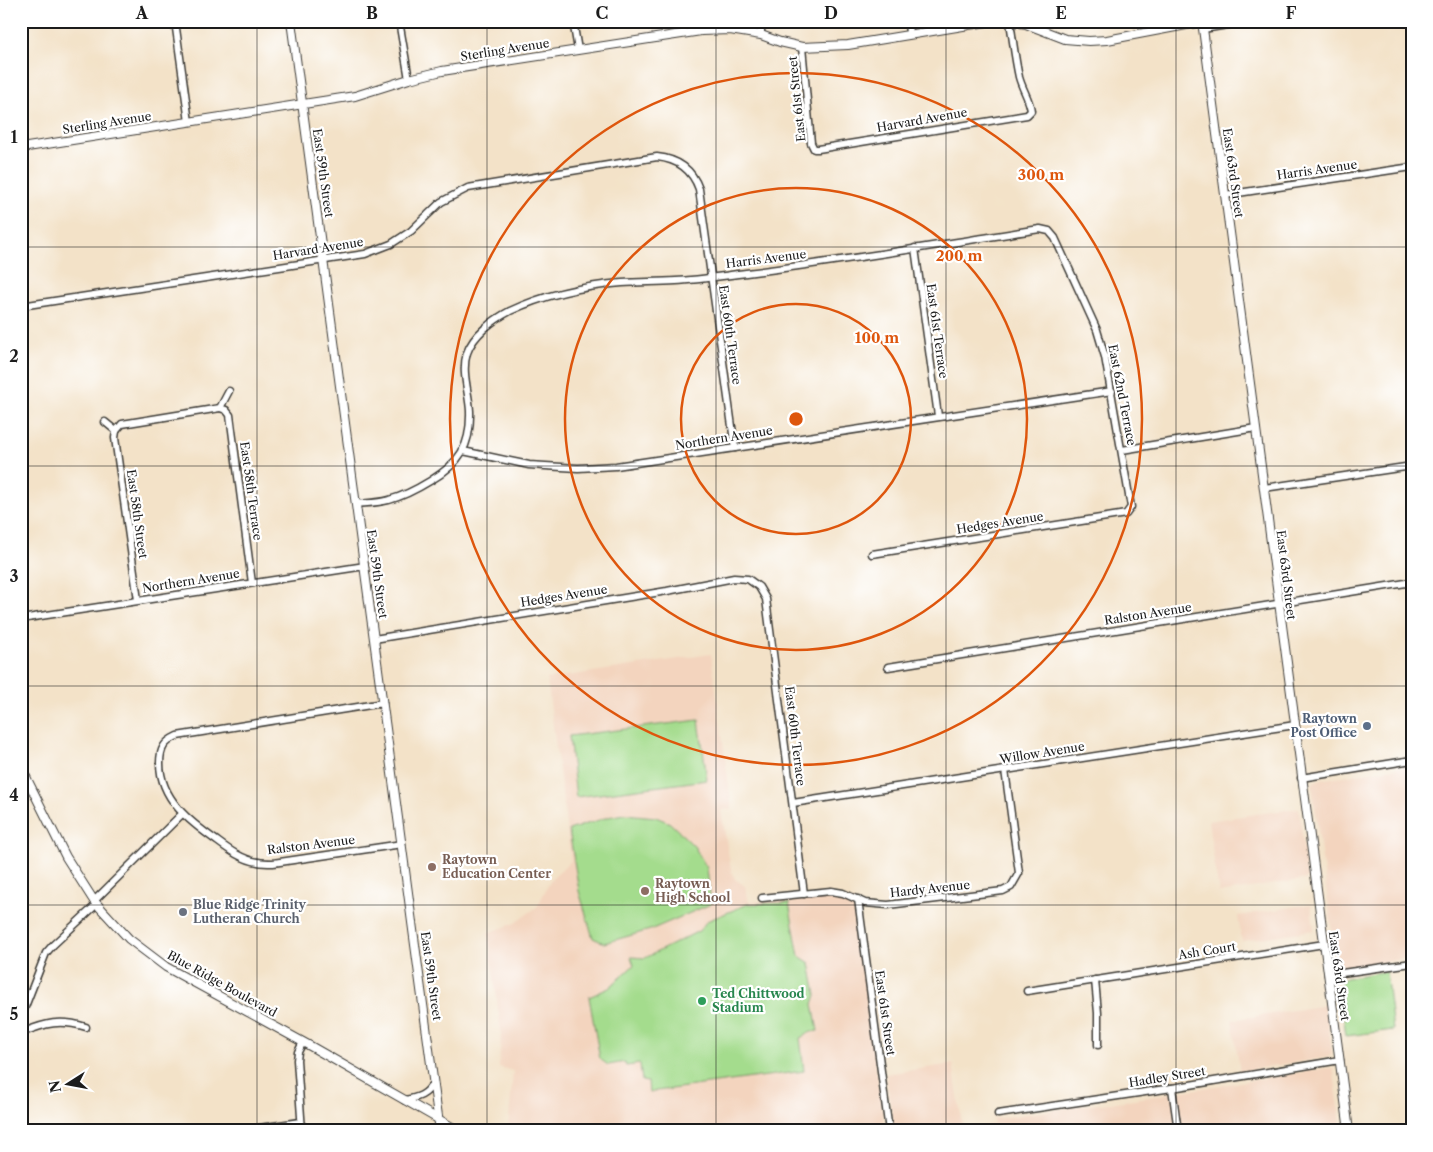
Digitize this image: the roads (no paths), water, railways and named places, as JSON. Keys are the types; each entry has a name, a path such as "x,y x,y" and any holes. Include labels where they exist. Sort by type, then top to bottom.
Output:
{"street":[{"path":"175,21 189,122"},
{"name":"East 59th Street","path":"291,21 440,1131"},
{"path":"399,21 409,79"},
{"path":"573,21 578,50"},
{"path":"761,21 761,35"},
{"path":"908,21 910,35"},
{"name":"Sterling Avenue","path":"21,148 303,105 355,96 442,71 701,31 730,30 761,35 802,47 848,45 994,21"},
{"path":"1009,22 1026,24 1065,39 1089,41 1107,40 1202,24 1252,21"},
{"name":"Harvard Avenue","path":"814,149 1027,115 1031,111 1019,77 1009,22"},
{"name":"East 63rd Street","path":"1202,24 1349,1131"},
{"name":"East 61st Street","path":"802,47 811,143 814,149"},
{"name":"Harvard Avenue","path":"21,306 365,254 391,244 411,231 441,202 452,195 474,187 657,157 668,158 686,169"},
{"name":"Harris Avenue","path":"1225,195 1412,167"},
{"name":"East 60th Terrace","path":"686,169 690,172 699,189 735,448"},
{"name":"Harris Avenue","path":"463,450 470,426 470,403 465,370 466,355 472,342 488,327 510,312 529,304 584,289 621,283 678,281 794,267 1040,229 1052,235"},
{"name":"East 62nd Terrace","path":"1052,235 1097,330 1105,357 1122,450 1130,510"},
{"name":"East 61st Terrace","path":"915,248 938,416"},
{"path":"105,422 116,431 122,424 220,408 229,391"},
{"name":"Northern Avenue","path":"463,450 529,465 578,468 616,466 1112,391"},
{"name":"East 58th Terrace","path":"220,408 226,410 230,415 252,583"},
{"path":"1122,450 1256,428"},
{"name":"East 58th Street","path":"116,431 115,438 138,600"},
{"path":"356,504 388,500 416,490 446,472 456,462 463,450"},
{"path":"1264,488 1412,466"},
{"name":"Hedges Avenue","path":"872,554 1126,514 1130,510"},
{"name":"Northern Avenue","path":"22,619 365,566"},
{"name":"Hedges Avenue","path":"374,639 668,591 734,578 748,579 755,584"},
{"name":"Ralston Avenue","path":"888,667 1412,582"},
{"name":"East 60th Terrace","path":"755,584 760,587 766,599 804,894"},
{"path":"21,603 22,619"},
{"path":"21,1017 46,954 52,945 182,814 167,792 160,770 160,752 165,743 177,736 383,703"},
{"name":"Willow Avenue","path":"792,803 1295,725"},
{"path":"1301,778 1412,760"},
{"name":"Blue Ridge Boulevard","path":"21,767 66,857 95,902 129,939 166,967 459,1131"},
{"name":"Hardy Avenue","path":"762,898 831,891 843,893 865,903 888,905 997,893 1011,887 1019,873 1005,770"},
{"name":"Ralston Avenue","path":"182,814 224,846 245,859 258,862 273,863 402,844"},
{"name":"East 61st Street","path":"858,899 889,1131"},
{"name":"Ash Court","path":"1027,990 1324,944"},
{"path":"1328,975 1412,963"},
{"path":"1095,980 1098,1045"},
{"path":"21,1033 55,1022 71,1023 86,1027"},
{"path":"302,1131 296,1060 303,1042"},
{"name":"Hadley Street","path":"998,1114 1340,1060"},
{"path":"404,1100 424,1095 430,1089 433,1081"},
{"path":"1172,1088 1178,1131"},
{"path":"237,1131 300,1122"}],"place":[{"name":"Raytown Post Office","path":"1367,726"},
{"name":"Raytown Education Center","path":"432,867"},
{"name":"Raytown High School","path":"645,891"},
{"name":"Blue Ridge Trinity Lutheran Church","path":"183,912"},
{"name":"Ted Chittwood Stadium","path":"702,1001"}]}
